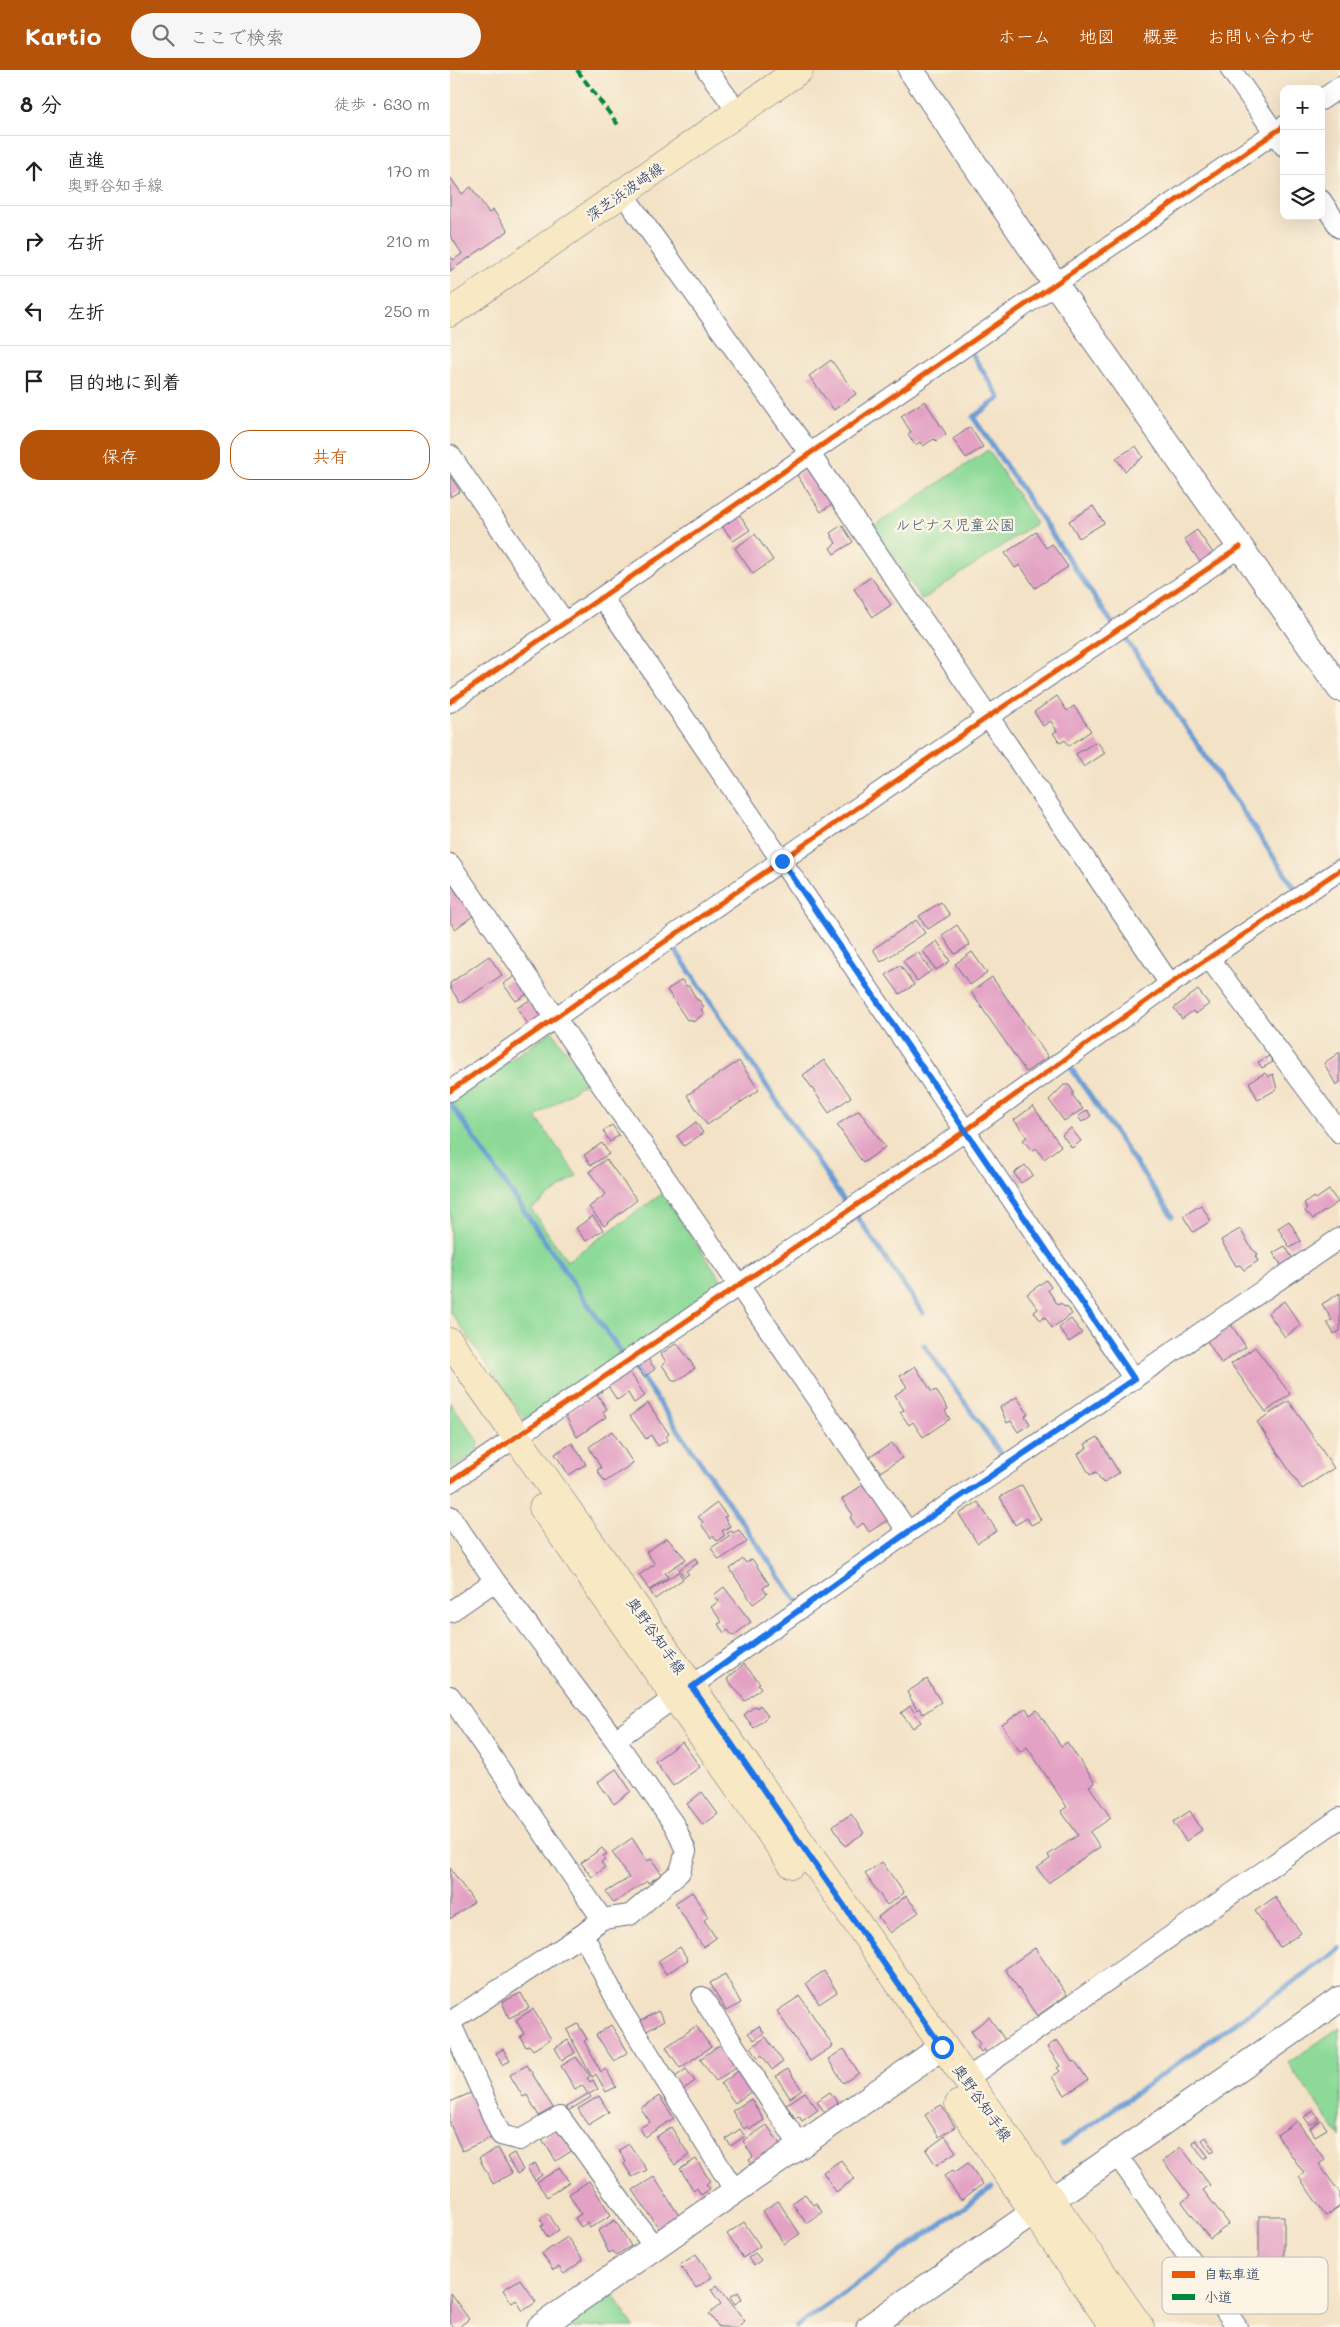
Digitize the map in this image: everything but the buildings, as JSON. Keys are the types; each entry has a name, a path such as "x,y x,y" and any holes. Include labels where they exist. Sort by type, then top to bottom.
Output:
{"main road":[{"name":"深芝浜波崎線","path":"450,313 799,70"},
{"name":"奥野谷知手線","path":"450,1342 508,1442 1042,2206"},
{"name":"奥野谷知手線","path":"450,1375 508,1442"},
{"name":"奥野谷知手線","path":"935,2052 965,2080 1042,2206"},
{"path":"1042,2206 1114,2327"},
{"path":"1042,2206 1140,2327"}],"street":[{"path":"707,70 738,112"},
{"path":"911,70 1056,285 1340,689"},
{"path":"1231,70 1280,134"},
{"path":"1325,97 1340,87"},
{"path":"450,702 1056,285 1280,136"},
{"path":"623,194 810,454 1170,984"},
{"path":"1325,206 1340,228"},
{"path":"450,455 565,623"},
{"path":"450,1091 988,717 1240,546"},
{"path":"602,597 1134,1379"},
{"path":"450,864 908,1532"},
{"path":"450,1482 737,1284 965,1131 1170,984 1340,870"},
{"path":"1209,958 1340,1133"},
{"path":"615,1740 908,1532 1340,1238"},
{"path":"450,1516 495,1581 615,1740 675,1826 686,1851 680,1872 630,1915 602,1919 583,1934 450,2022 501,2135 520,2140 560,2118 654,2247"},
{"path":"450,1612 495,1581"},
{"path":"450,1696 602,1919"},
{"path":"965,2080 1340,1818"},
{"path":"583,1934 622,2011 735,2191"},
{"path":"702,1997 800,2146"},
{"path":"869,2327 1340,1999"},
{"path":"540,2327 935,2052"},
{"path":"1117,2155 1188,2257"},
{"path":"1228,2314 1237,2327"}],"green space":[{"name":"ルピナス児童公園","path":"988,450 1036,523 922,600 873,527"},
{"path":"552,1031 587,1081 536,1117 577,1176 531,1209 567,1261 662,1194 724,1284 527,1422 450,1311 450,1102"},
{"path":"450,1402 479,1442 476,1454 450,1468"},
{"path":"1340,2027 1340,2137 1288,2063"},
{"path":"609,2289 634,2327 560,2327"}],"waterway":[{"path":"972,354 1000,398 973,417 1112,623"},
{"path":"1126,639 1296,890"},
{"path":"674,948 844,1201"},
{"path":"1071,1068 1172,1216"},
{"path":"450,1103 620,1351"},
{"path":"856,1215 923,1313"},
{"path":"924,1345 1004,1458"},
{"path":"634,1366 797,1602"},
{"path":"1062,2145 1340,1949"},
{"path":"796,2327 991,2188"}],"marked path":[{"path":"577,70 619,126"}],"cycle path":[{"path":"450,702 1280,129"},
{"path":"450,1091 988,717 1240,547"},
{"path":"450,1482 965,1131 1170,984 1340,870"}],"route":[{"path":"782,861 1134,1379 908,1532 692,1687 942,2047"}]}
